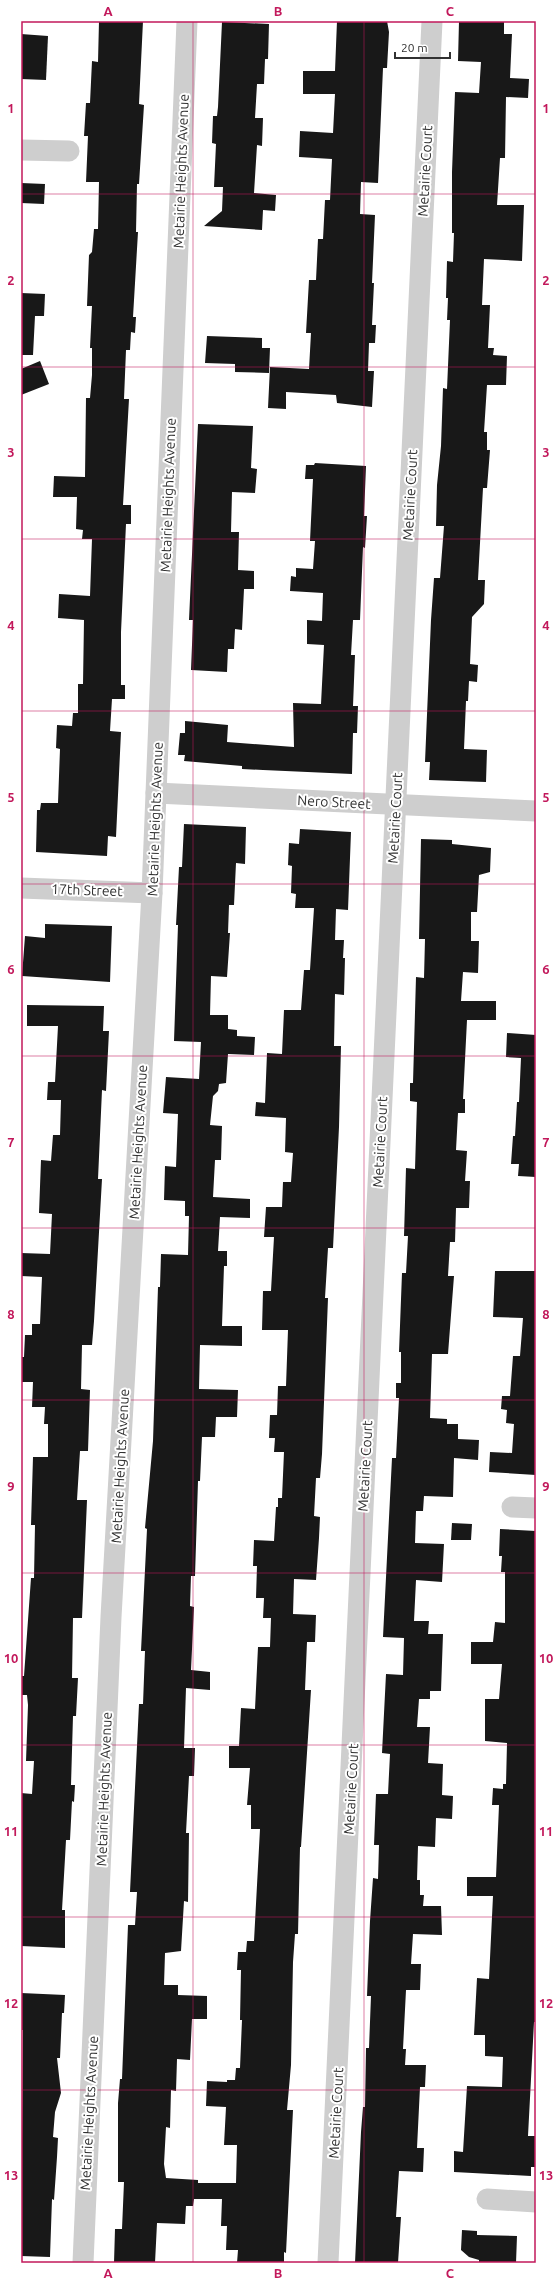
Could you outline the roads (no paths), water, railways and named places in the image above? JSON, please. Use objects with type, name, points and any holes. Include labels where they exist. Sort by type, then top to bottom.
[{"type":"street","name":"Metairie Heights Avenue","points":[[83,2263],[111,1624],[152,893],[187,21]]},
{"type":"street","name":"Metairie Court","points":[[328,2263],[432,21]]},
{"type":"street","points":[[21,150],[69,151]]},
{"type":"street","name":"Nero Street","points":[[156,793],[536,811]]},
{"type":"street","name":"17th Street","points":[[21,888],[152,893]]},
{"type":"street","points":[[512,1507],[536,1508]]},
{"type":"street","points":[[488,2199],[536,2202]]}]
